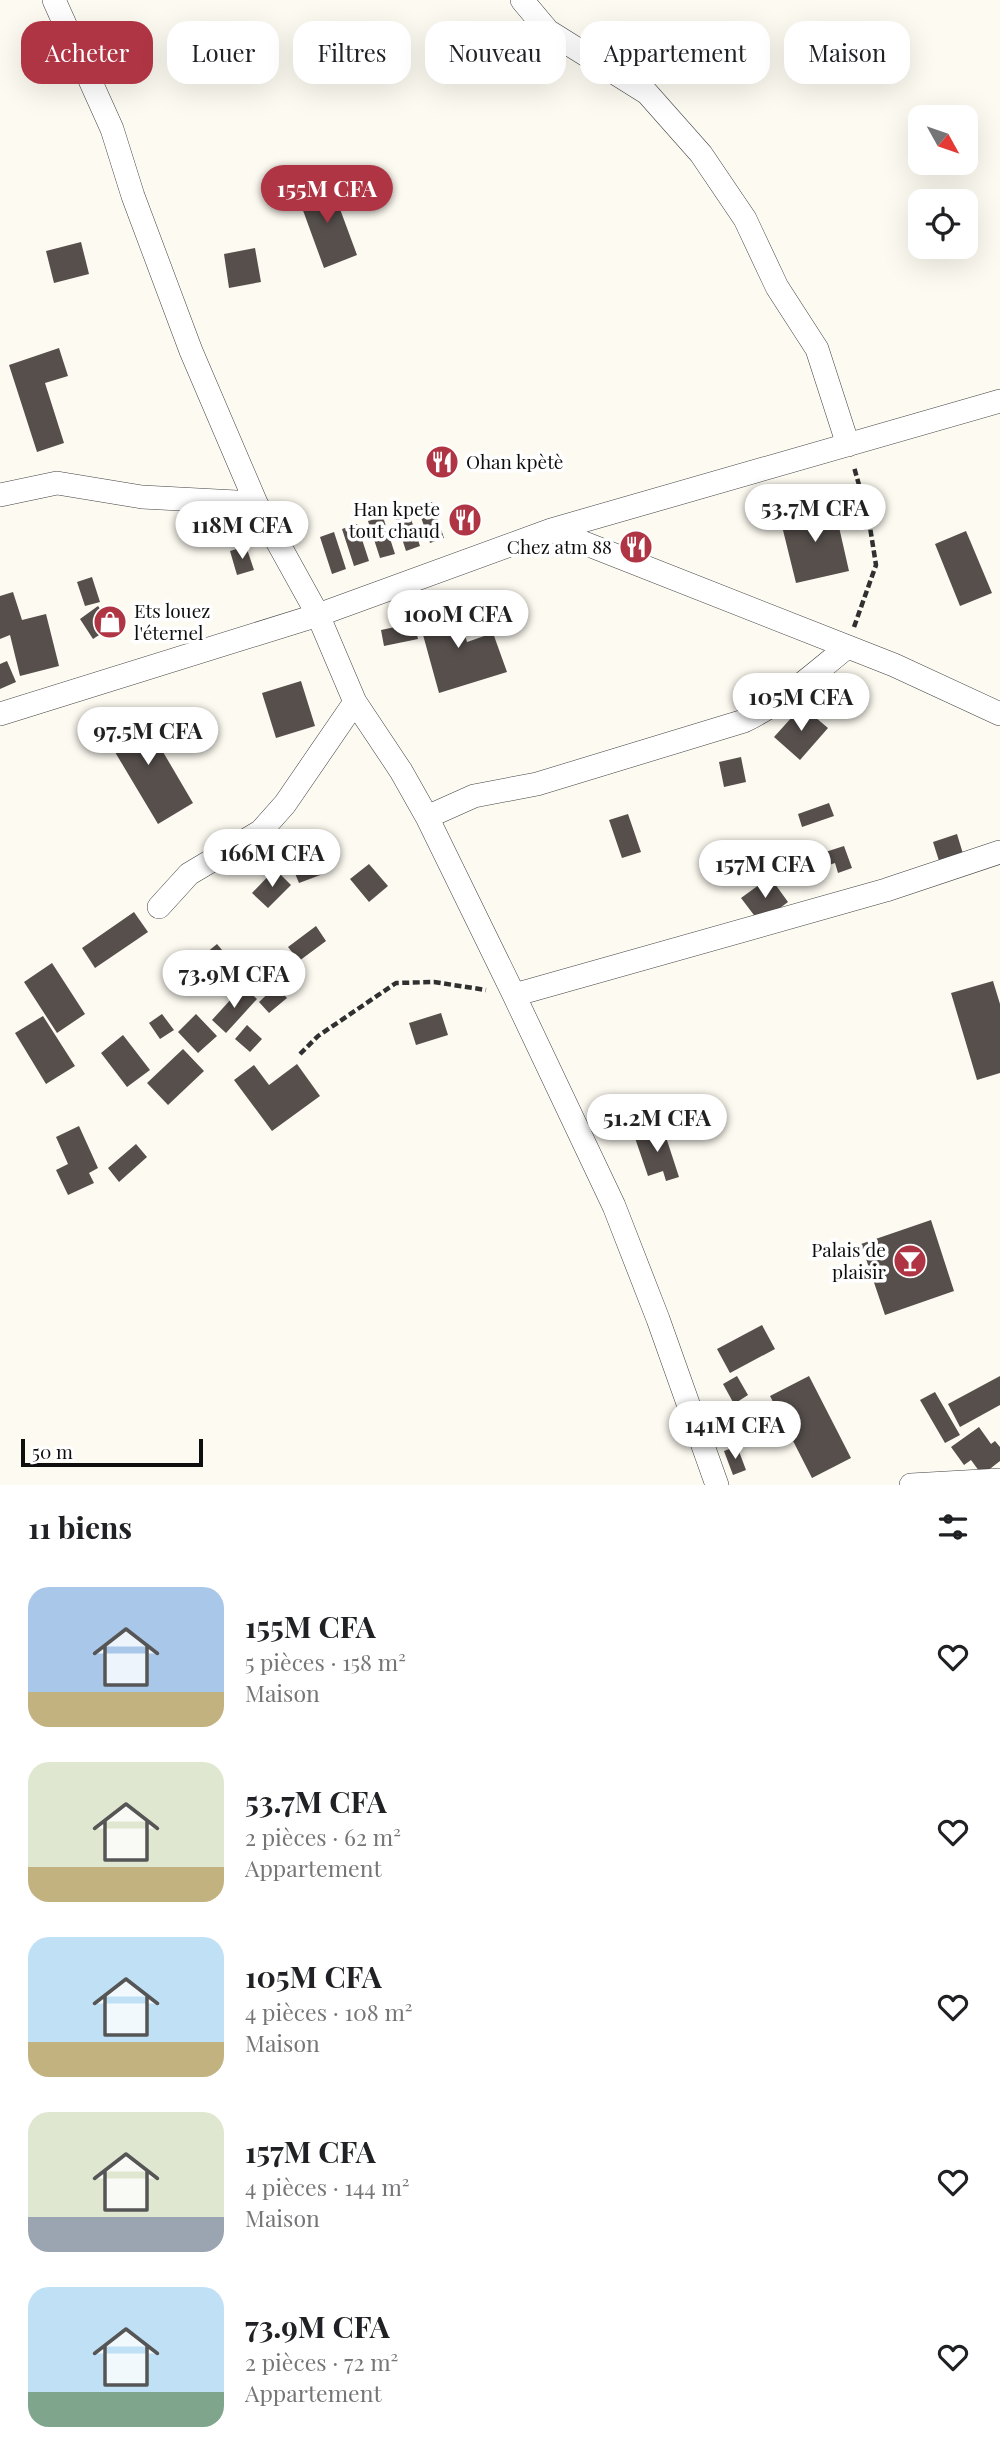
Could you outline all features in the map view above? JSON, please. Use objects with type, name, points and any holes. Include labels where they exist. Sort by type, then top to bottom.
[{"type":"street","points":[[54,0],[112,129],[133,196],[191,351],[256,503],[318,615],[355,702],[401,771],[427,817],[614,1206],[658,1319],[717,1485]]},
{"type":"street","points":[[522,0],[548,30],[648,93],[701,155],[745,219],[777,287],[817,349],[848,445]]},
{"type":"street","points":[[0,715],[318,615],[551,530],[1000,401]]},
{"type":"street","points":[[0,495],[57,483],[142,497],[256,503]]},
{"type":"street","points":[[551,530],[908,671],[1000,714]]},
{"type":"street","points":[[427,817],[474,796],[537,783],[744,722],[785,697],[847,647]]},
{"type":"street","points":[[159,907],[189,874],[261,831],[285,804],[355,702]]},
{"type":"street","points":[[514,995],[886,890],[1000,852]]},
{"type":"street","points":[[912,1485],[1000,1480]]},
{"type":"path","points":[[847,647],[876,565],[869,522],[848,445]]},
{"type":"path","points":[[300,1054],[318,1036],[396,983],[434,982],[514,995]]},
{"type":"building","points":[[330,182],[357,255],[324,268],[297,194]]},
{"type":"building","points":[[81,242],[89,274],[54,283],[46,251]]},
{"type":"building","points":[[255,248],[261,282],[229,288],[224,254]]},
{"type":"building","points":[[59,348],[68,376],[45,383],[64,443],[37,452],[9,365]]},
{"type":"building","points":[[432,502],[444,538],[430,543],[417,506]]},
{"type":"building","points":[[834,505],[849,571],[796,583],[780,518]]},
{"type":"building","points":[[408,510],[420,546],[406,551],[394,514]]},
{"type":"building","points":[[383,517],[395,554],[380,558],[368,521]]},
{"type":"building","points":[[357,524],[369,561],[354,566],[342,529]]},
{"type":"building","points":[[966,531],[992,593],[960,606],[935,544]]},
{"type":"building","points":[[334,532],[346,569],[332,574],[320,537]]},
{"type":"building","points":[[246,546],[254,570],[237,575],[230,551]]},
{"type":"building","points":[[92,577],[100,602],[85,606],[77,582]]},
{"type":"building","points":[[13,592],[22,620],[46,614],[59,666],[20,676],[10,635],[0,639],[0,596]]},
{"type":"building","points":[[456,603],[467,642],[493,633],[507,672],[439,693],[417,613]]},
{"type":"building","points":[[98,606],[103,613],[113,606],[122,620],[93,639],[80,619]]},
{"type":"building","points":[[414,623],[418,639],[384,646],[381,630]]},
{"type":"building","points":[[7,661],[16,682],[0,689],[0,664]]},
{"type":"building","points":[[301,681],[315,726],[276,738],[262,693]]},
{"type":"building","points":[[802,706],[828,728],[800,760],[774,737]]},
{"type":"building","points":[[139,711],[193,803],[158,824],[103,732]]},
{"type":"building","points":[[741,757],[746,782],[724,787],[719,762]]},
{"type":"building","points":[[829,803],[834,816],[802,827],[798,814]]},
{"type":"building","points":[[628,814],[641,852],[622,858],[609,820]]},
{"type":"building","points":[[957,834],[964,857],[940,864],[933,842]]},
{"type":"building","points":[[844,846],[852,868],[838,873],[835,863],[817,869],[813,856]]},
{"type":"building","points":[[315,854],[323,874],[299,883],[291,864]]},
{"type":"building","points":[[369,864],[388,886],[369,902],[350,879]]},
{"type":"building","points":[[275,869],[291,885],[268,908],[252,893]]},
{"type":"building","points":[[770,877],[788,902],[760,923],[741,898]]},
{"type":"building","points":[[134,912],[148,932],[95,968],[82,948]]},
{"type":"building","points":[[316,926],[326,941],[299,961],[288,947]]},
{"type":"building","points":[[217,944],[238,969],[210,992],[189,967]]},
{"type":"building","points":[[52,963],[85,1014],[57,1033],[24,982]]},
{"type":"building","points":[[993,981],[1000,1004],[1000,1073],[977,1080],[951,993]]},
{"type":"building","points":[[243,986],[257,999],[226,1033],[212,1020]]},
{"type":"building","points":[[276,986],[287,998],[269,1013],[259,1002]]},
{"type":"building","points":[[441,1013],[448,1035],[416,1045],[409,1023]]},
{"type":"building","points":[[162,1014],[174,1030],[160,1039],[149,1023]]},
{"type":"building","points":[[196,1014],[217,1036],[198,1053],[178,1032]]},
{"type":"building","points":[[43,1016],[75,1066],[46,1084],[15,1033]]},
{"type":"building","points":[[247,1025],[262,1039],[250,1052],[235,1039]]},
{"type":"building","points":[[123,1035],[150,1070],[127,1087],[101,1053]]},
{"type":"building","points":[[183,1049],[204,1071],[168,1105],[147,1083]]},
{"type":"building","points":[[297,1064],[320,1096],[272,1131],[234,1080],[254,1065],[269,1085]]},
{"type":"building","points":[[79,1126],[98,1168],[89,1173],[94,1183],[68,1195],[56,1170],[68,1164],[56,1137]]},
{"type":"building","points":[[663,1128],[679,1177],[666,1181],[663,1171],[648,1176],[635,1138]]},
{"type":"building","points":[[136,1144],[147,1157],[119,1182],[108,1168]]},
{"type":"building","points":[[931,1220],[954,1291],[885,1315],[861,1244]]},
{"type":"building","points":[[762,1325],[775,1349],[730,1373],[717,1349]]},
{"type":"building","points":[[737,1376],[748,1395],[734,1404],[723,1384]]},
{"type":"building","points":[[809,1376],[851,1458],[812,1478],[770,1396]]},
{"type":"building","points":[[1000,1376],[1000,1405],[960,1427],[948,1404]]},
{"type":"building","points":[[935,1392],[960,1435],[945,1443],[920,1400]]},
{"type":"building","points":[[762,1407],[772,1427],[765,1431],[754,1411]]},
{"type":"building","points":[[979,1427],[991,1444],[995,1441],[1000,1447],[1000,1461],[982,1475],[971,1460],[964,1465],[951,1447]]},
{"type":"building","points":[[737,1446],[746,1470],[733,1475],[724,1451]]},
{"type":"place","name":"Ohan kpètè","points":[[442,462]]},
{"type":"place","name":"Han kpete tout chaud","points":[[465,520]]},
{"type":"place","name":"Chez atm 88","points":[[636,547]]},
{"type":"place","name":"Ets louez l'éternel","points":[[110,622]]},
{"type":"place","name":"Palais de plaisir","points":[[910,1261]]}]
